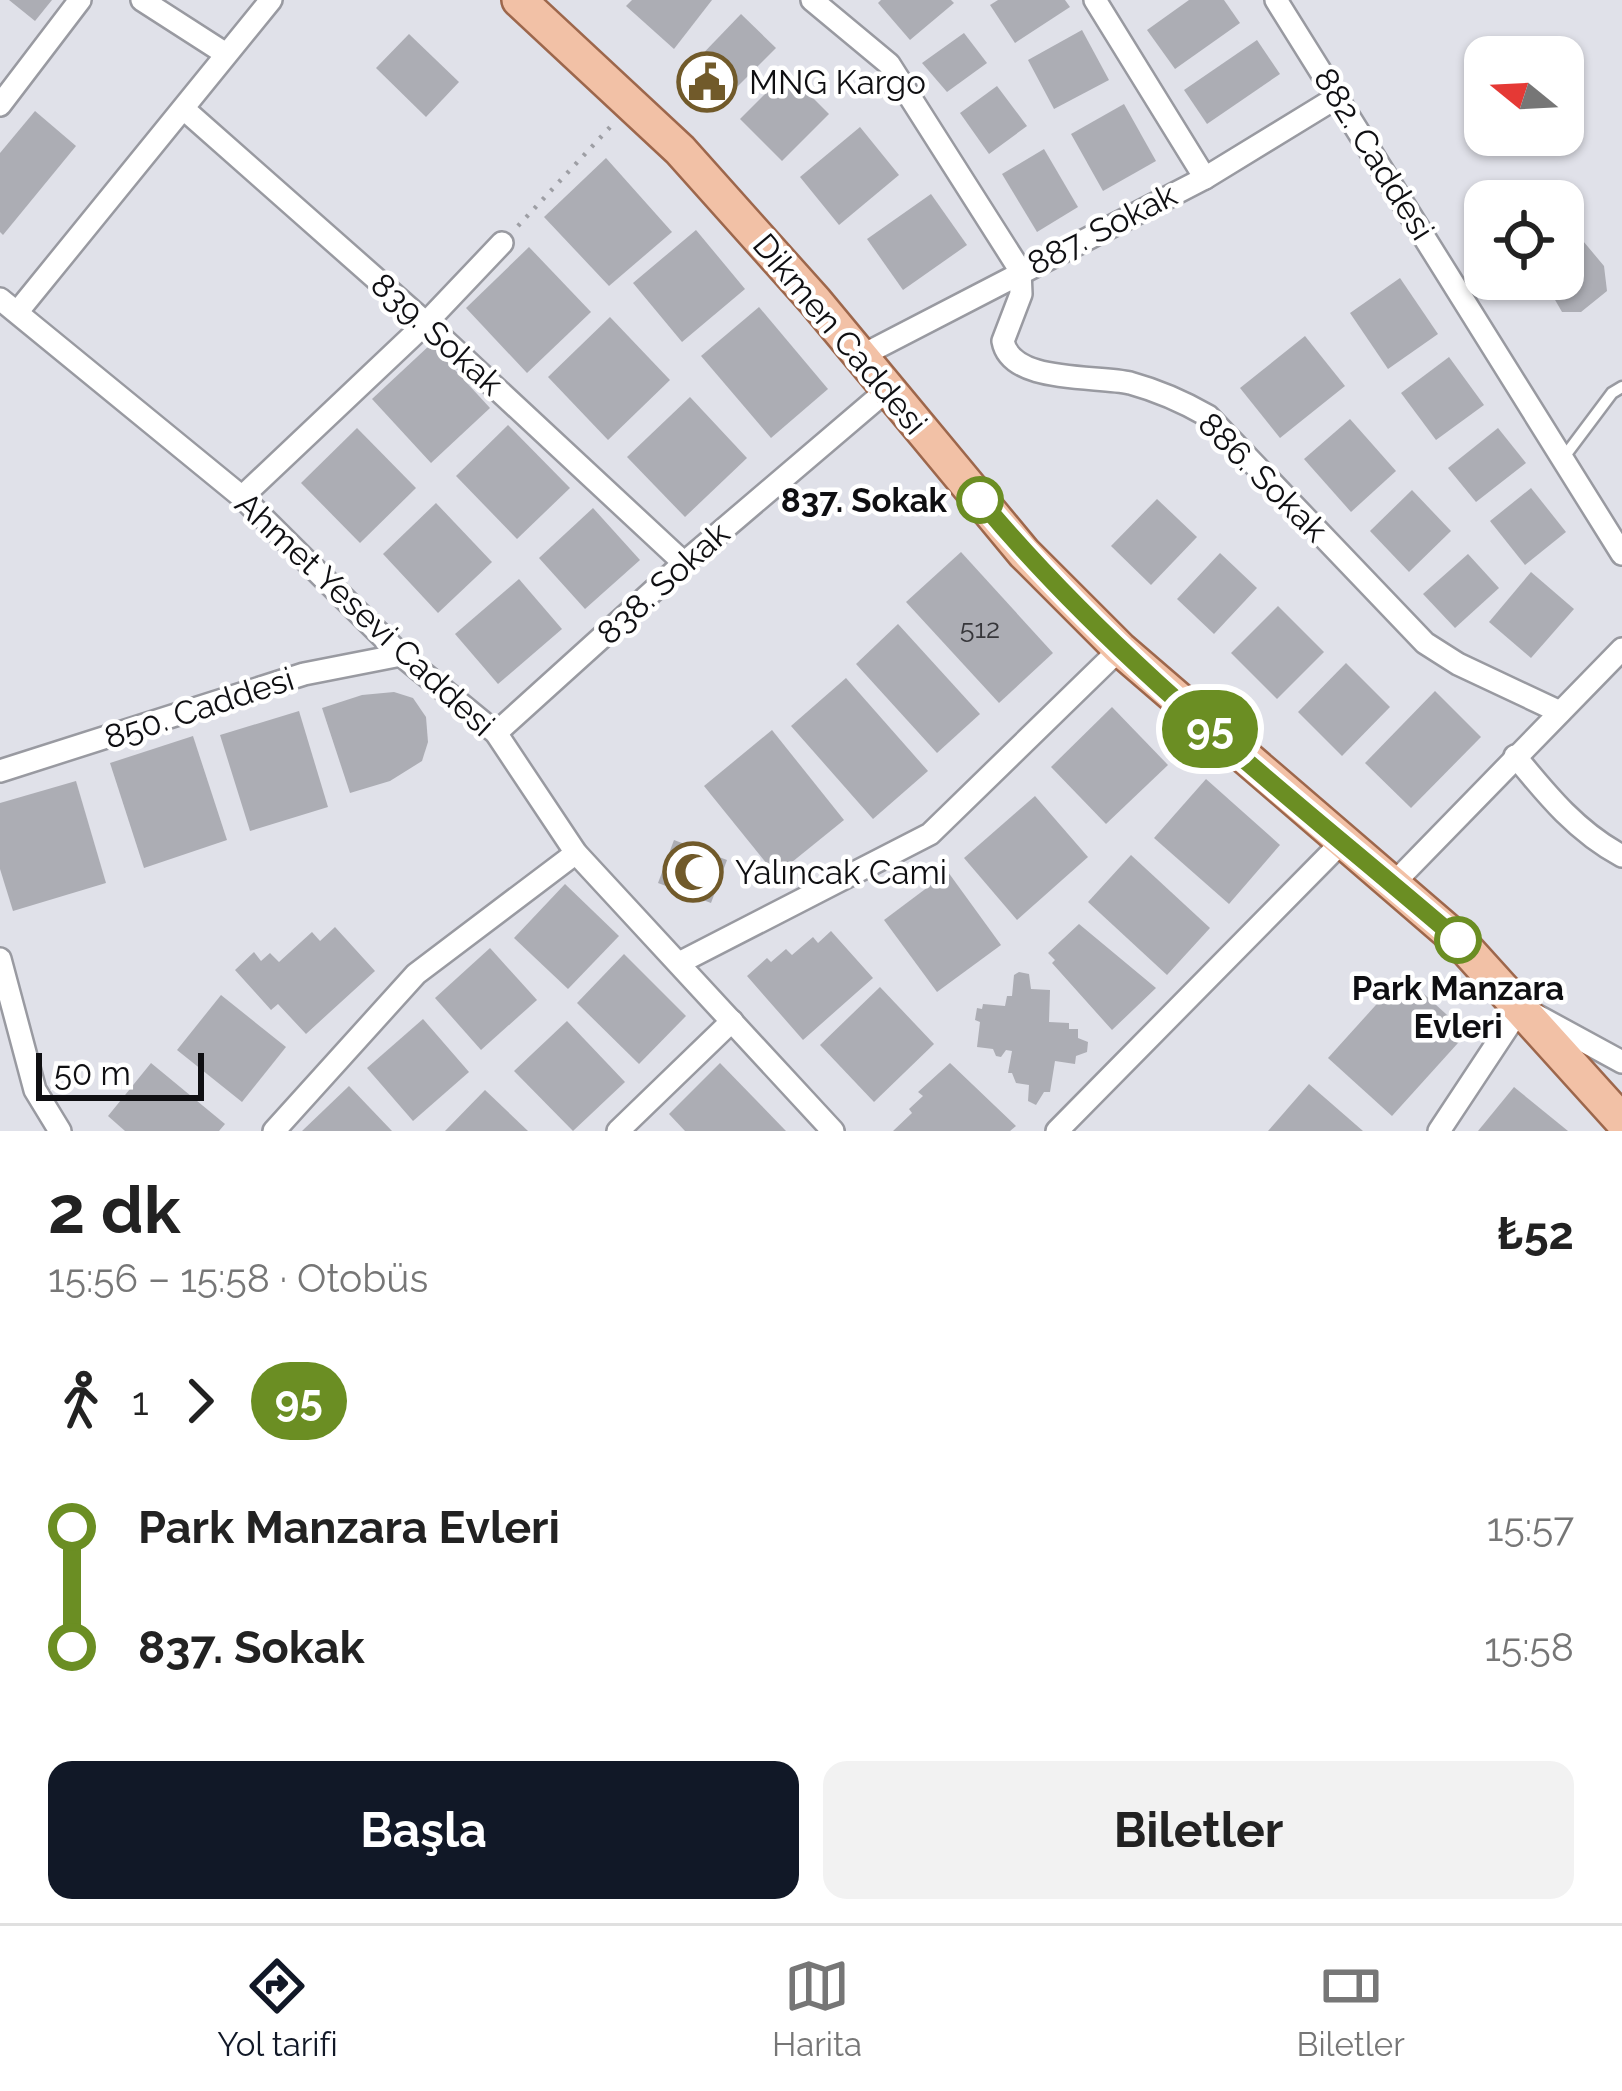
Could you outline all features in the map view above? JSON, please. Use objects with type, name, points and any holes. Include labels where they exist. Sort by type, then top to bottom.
[{"type":"main road","name":"Dikmen Caddesi","points":[[519,0],[706,178],[1024,553],[1120,649],[1460,941],[1622,1121]]},
{"type":"street","points":[[0,105],[80,0]]},
{"type":"street","points":[[142,0],[226,54]]},
{"type":"street","points":[[9,304],[185,110],[271,0]]},
{"type":"street","points":[[812,0],[889,64],[1020,270]]},
{"type":"street","points":[[1095,0],[1205,178]]},
{"type":"street","name":"882. Caddesi","points":[[1277,0],[1622,554]]},
{"type":"street","name":"887. Sokak","points":[[861,356],[1205,178],[1339,96]]},
{"type":"street","name":"839. Sokak","points":[[185,110],[426,322],[684,563]]},
{"type":"street","points":[[242,497],[502,244]]},
{"type":"street","name":"886. Sokak","points":[[1020,270],[1021,294],[1003,341],[1016,362],[1058,375],[1122,381],[1169,394],[1208,416],[1426,643],[1458,664],[1560,712]]},
{"type":"street","name":"Ahmet Yesevi Caddesi","points":[[9,304],[242,497],[401,655],[496,733],[576,853],[833,1131]]},
{"type":"street","name":"838. Sokak","points":[[496,733],[887,389]]},
{"type":"street","points":[[679,964],[929,834],[1120,649]]},
{"type":"street","points":[[1393,884],[1622,649]]},
{"type":"street","name":"850. Caddesi","points":[[0,771],[304,674],[401,655]]},
{"type":"street","points":[[1515,756],[1558,807],[1597,843],[1622,856]]},
{"type":"street","points":[[1057,1131],[1342,842]]},
{"type":"street","points":[[274,1131],[416,974],[576,853]]},
{"type":"street","points":[[0,958],[35,1090],[60,1131]]},
{"type":"street","points":[[1439,1131],[1521,1007],[1622,1063]]},
{"type":"street","points":[[619,1131],[731,1021]]},
{"type":"lane","points":[[1564,457],[1612,393],[1622,387]]},
{"type":"path","points":[[502,244],[632,104]]},
{"type":"building","points":[[9,0],[52,0],[35,21]]},
{"type":"building","points":[[632,0],[712,0],[674,49],[626,6]]},
{"type":"building","points":[[998,0],[1065,0],[1070,7],[1015,43],[990,5]]},
{"type":"building","points":[[1189,0],[1224,0],[1240,23],[1175,69],[1147,30]]},
{"type":"building","points":[[878,3],[954,3],[910,40]]},
{"type":"building","points":[[741,14],[776,48],[725,99],[691,66]]},
{"type":"building","points":[[1082,30],[1109,80],[1054,109],[1028,60]]},
{"type":"building","points":[[964,33],[987,63],[947,92],[922,63]]},
{"type":"building","points":[[409,34],[459,82],[426,117],[376,68]]},
{"type":"building","points":[[1257,40],[1280,74],[1207,124],[1184,90]]},
{"type":"building","points":[[787,72],[829,114],[782,161],[740,119]]},
{"type":"building","points":[[997,86],[1027,126],[989,154],[960,113]]},
{"type":"building","points":[[1124,104],[1156,161],[1103,191],[1071,134]]},
{"type":"building","points":[[35,111],[76,146],[3,235],[0,153]]},
{"type":"building","points":[[860,127],[899,175],[839,225],[800,177]]},
{"type":"building","points":[[1044,149],[1078,207],[1037,232],[1002,174]]},
{"type":"building","points":[[606,158],[672,232],[609,286],[544,217]]},
{"type":"building","points":[[931,194],[967,245],[903,290],[867,239]]},
{"type":"building","points":[[696,230],[745,289],[682,342],[633,283]]},
{"type":"building","points":[[1584,242],[1604,266],[1607,291],[1581,312],[1562,312],[1555,300],[1584,300]]},
{"type":"building","points":[[529,247],[591,312],[527,373],[466,308]]},
{"type":"building","points":[[1400,278],[1438,334],[1388,369],[1350,313]]},
{"type":"building","points":[[759,307],[828,389],[771,438],[701,356]]},
{"type":"building","points":[[610,317],[670,380],[608,440],[548,377]]},
{"type":"building","points":[[1305,336],[1345,386],[1280,438],[1240,388]]},
{"type":"building","points":[[431,344],[490,408],[431,463],[372,399]]},
{"type":"building","points":[[1449,357],[1484,405],[1436,440],[1401,393]]},
{"type":"building","points":[[690,397],[747,458],[685,517],[627,457]]},
{"type":"building","points":[[1350,419],[1396,471],[1351,512],[1304,459]]},
{"type":"building","points":[[508,425],[570,488],[517,539],[456,476]]},
{"type":"building","points":[[357,428],[416,488],[360,543],[301,483]]},
{"type":"building","points":[[1498,428],[1526,463],[1476,502],[1448,468]]},
{"type":"building","points":[[1531,488],[1566,532],[1525,565],[1490,521]]},
{"type":"building","points":[[1412,490],[1451,531],[1409,572],[1370,531]]},
{"type":"building","points":[[1157,499],[1197,537],[1151,585],[1111,546]]},
{"type":"building","points":[[436,503],[492,562],[438,613],[383,554]]},
{"type":"building","points":[[593,508],[640,560],[585,609],[539,558]]},
{"type":"building","points":[[961,552],[1053,653],[999,703],[906,602]]},
{"type":"building","points":[[1220,553],[1257,588],[1214,634],[1177,599]]},
{"type":"building","points":[[1468,554],[1499,588],[1455,628],[1423,594]]},
{"type":"building","points":[[1531,572],[1574,609],[1531,658],[1489,622]]},
{"type":"building","points":[[519,579],[562,629],[498,684],[455,634]]},
{"type":"building","points":[[1278,606],[1324,652],[1277,699],[1231,653]]},
{"type":"building","points":[[898,624],[980,714],[937,753],[856,664]]},
{"type":"building","points":[[1346,663],[1390,707],[1342,756],[1298,712]]},
{"type":"building","points":[[846,678],[928,771],[873,819],[791,726]]},
{"type":"building","points":[[1435,691],[1481,737],[1411,808],[1365,763]]},
{"type":"building","points":[[394,692],[413,698],[426,717],[428,742],[422,761],[390,781],[350,793],[322,708],[362,695]]},
{"type":"building","points":[[1112,707],[1168,765],[1106,824],[1051,767]]},
{"type":"building","points":[[299,711],[328,807],[250,831],[220,735]]},
{"type":"building","points":[[772,730],[844,820],[776,875],[704,786]]},
{"type":"building","points":[[193,736],[227,840],[144,868],[110,763]]},
{"type":"building","points":[[1206,779],[1280,845],[1229,904],[1154,838]]},
{"type":"building","points":[[76,781],[106,883],[13,911],[0,869],[0,803]]},
{"type":"building","points":[[1035,796],[1088,857],[1017,920],[964,858]]},
{"type":"building","name":"Yalıncak Cami","points":[[674,840],[727,860],[711,903],[658,883]]},
{"type":"building","points":[[1131,855],[1210,928],[1167,975],[1088,902]]},
{"type":"building","points":[[948,872],[1001,945],[937,992],[884,920]]},
{"type":"building","points":[[565,884],[619,936],[568,989],[514,938]]},
{"type":"building","points":[[1079,924],[1156,988],[1112,1030],[1048,953]]},
{"type":"building","points":[[335,927],[375,971],[306,1034],[278,1004],[271,1010],[235,970],[254,952],[261,961],[270,953],[279,962],[312,932],[320,941]]},
{"type":"building","points":[[831,931],[873,978],[803,1040],[747,976],[767,958],[771,962],[786,949],[792,955],[813,937],[818,943]]},
{"type":"building","points":[[490,948],[537,1000],[481,1050],[435,998]]},
{"type":"building","points":[[624,954],[686,1016],[639,1064],[577,1003]]},
{"type":"building","points":[[1019,972],[1029,974],[1031,989],[1050,990],[1049,1022],[1069,1023],[1069,1029],[1078,1029],[1078,1038],[1088,1042],[1087,1052],[1076,1056],[1075,1064],[1055,1061],[1050,1092],[1044,1092],[1036,1105],[1028,1101],[1029,1085],[1016,1083],[1008,1073],[1012,1051],[1006,1050],[1001,1057],[993,1049],[977,1047],[977,1008],[1005,1006]]},
{"type":"building","points":[[1403,975],[1467,1033],[1392,1116],[1328,1058]]},
{"type":"building","points":[[880,987],[934,1044],[874,1102],[820,1045]]},
{"type":"building","points":[[221,995],[286,1047],[242,1102],[177,1050]]},
{"type":"building","points":[[423,1019],[469,1072],[413,1121],[367,1068]]},
{"type":"building","points":[[567,1021],[625,1082],[573,1131],[514,1071]]},
{"type":"building","points":[[151,1063],[225,1124],[219,1131],[125,1131],[108,1116]]},
{"type":"building","points":[[720,1063],[786,1131],[685,1131],[669,1114]]},
{"type":"building","points":[[950,1063],[1016,1126],[1010,1131],[893,1131],[923,1096],[918,1092]]},
{"type":"building","points":[[1309,1084],[1363,1131],[1268,1131]]},
{"type":"building","points":[[349,1086],[392,1131],[302,1131]]},
{"type":"building","points":[[1514,1087],[1568,1131],[1478,1131]]},
{"type":"building","points":[[485,1090],[528,1131],[445,1131]]},
{"type":"bus line","name":"95","points":[[980,500],[1024,553],[1120,649],[1458,940]]},
{"type":"place","name":"MNG Kargo","points":[[707,82]]},
{"type":"place","name":"837. Sokak","points":[[980,500]]},
{"type":"place","name":"Yalıncak Cami","points":[[693,872]]},
{"type":"place","name":"Park Manzara Evleri","points":[[1458,940]]}]
